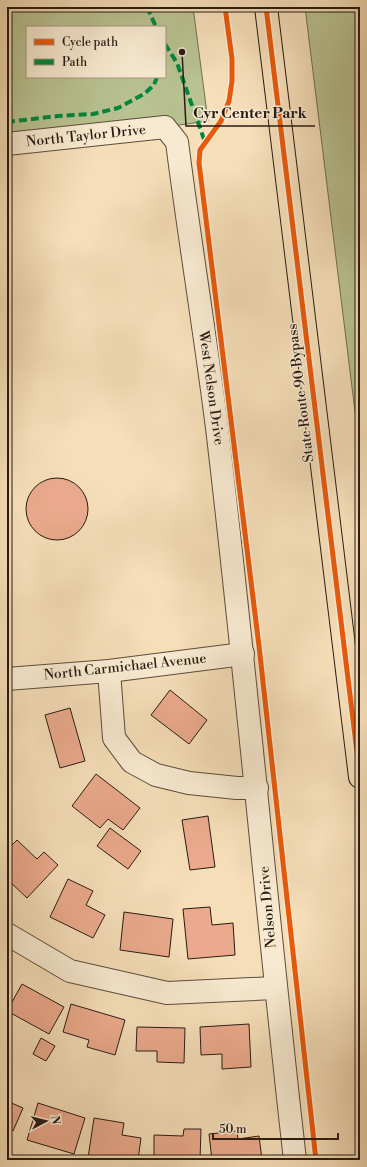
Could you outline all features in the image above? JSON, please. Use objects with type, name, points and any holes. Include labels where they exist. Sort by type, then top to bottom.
[{"type":"highway","name":"State Route 90 Bypass","points":[[266,7],[360,777]]},
{"type":"street","name":"North Taylor Drive","points":[[7,144],[165,127]]},
{"type":"street","name":"West Nelson Drive","points":[[165,127],[177,142],[216,424],[243,654]]},
{"type":"street","name":"North Carmichael Avenue","points":[[7,679],[109,671],[243,654]]},
{"type":"street","name":"Nelson Drive","points":[[243,654],[276,988],[295,1160]]},
{"type":"street","points":[[109,671],[114,738],[132,762],[156,775],[189,783],[237,788],[257,788]]},
{"type":"street","points":[[7,934],[70,971],[167,993],[276,988]]},
{"type":"green space","points":[[7,7],[193,7],[208,121],[7,144]]},
{"type":"green space","points":[[305,7],[360,7],[360,452]]},
{"type":"building","points":[[57,478],[74,483],[79,487],[83,492],[88,509],[83,526],[79,531],[74,535],[57,540],[40,535],[35,531],[31,526],[26,509],[31,492],[35,487],[40,483]]},
{"type":"building","points":[[170,690],[207,720],[189,744],[151,715]]},
{"type":"building","points":[[70,708],[85,761],[60,768],[45,715]]},
{"type":"building","points":[[96,774],[140,808],[123,830],[108,819],[100,828],[72,806]]},
{"type":"building","points":[[208,816],[215,867],[190,870],[182,820]]},
{"type":"building","points":[[110,828],[141,851],[128,869],[97,846]]},
{"type":"building","points":[[17,840],[37,859],[44,852],[58,865],[27,898],[7,879],[7,850]]},
{"type":"building","points":[[68,879],[93,891],[86,905],[105,915],[93,938],[50,917]]},
{"type":"building","points":[[210,907],[212,925],[233,923],[235,955],[188,959],[183,909]]},
{"type":"building","points":[[124,912],[173,919],[169,957],[120,950]]},
{"type":"building","points":[[22,984],[64,1007],[49,1034],[7,1011]]},
{"type":"building","points":[[71,1004],[125,1020],[115,1055],[87,1047],[89,1040],[63,1032]]},
{"type":"building","points":[[249,1024],[251,1067],[222,1069],[222,1054],[201,1055],[200,1027]]},
{"type":"building","points":[[137,1027],[185,1028],[184,1063],[157,1062],[157,1051],[136,1051]]},
{"type":"building","points":[[41,1038],[55,1046],[46,1061],[33,1054]]},
{"type":"building","points":[[7,1101],[23,1108],[13,1131],[7,1129]]},
{"type":"building","points":[[38,1103],[85,1118],[74,1154],[27,1140]]},
{"type":"building","points":[[94,1118],[124,1123],[122,1135],[141,1138],[138,1160],[103,1160],[88,1158]]},
{"type":"building","points":[[184,1129],[201,1129],[200,1160],[154,1160],[154,1135],[183,1136]]},
{"type":"building","points":[[237,1131],[238,1139],[259,1136],[262,1160],[212,1160],[209,1134]]},
{"type":"marked path","points":[[147,7],[156,26]]},
{"type":"marked path","points":[[166,46],[177,63],[205,142]]},
{"type":"marked path","points":[[7,122],[58,116],[93,114],[118,108],[144,94],[154,85],[157,78]]},
{"type":"cycle path","points":[[225,7],[232,59],[232,81],[229,101],[221,121],[200,150],[199,163],[259,646],[316,1160]]},
{"type":"cycle path","points":[[266,7],[360,777]]},
{"type":"place","name":"Cyr Center Park","points":[[182,52]]}]
